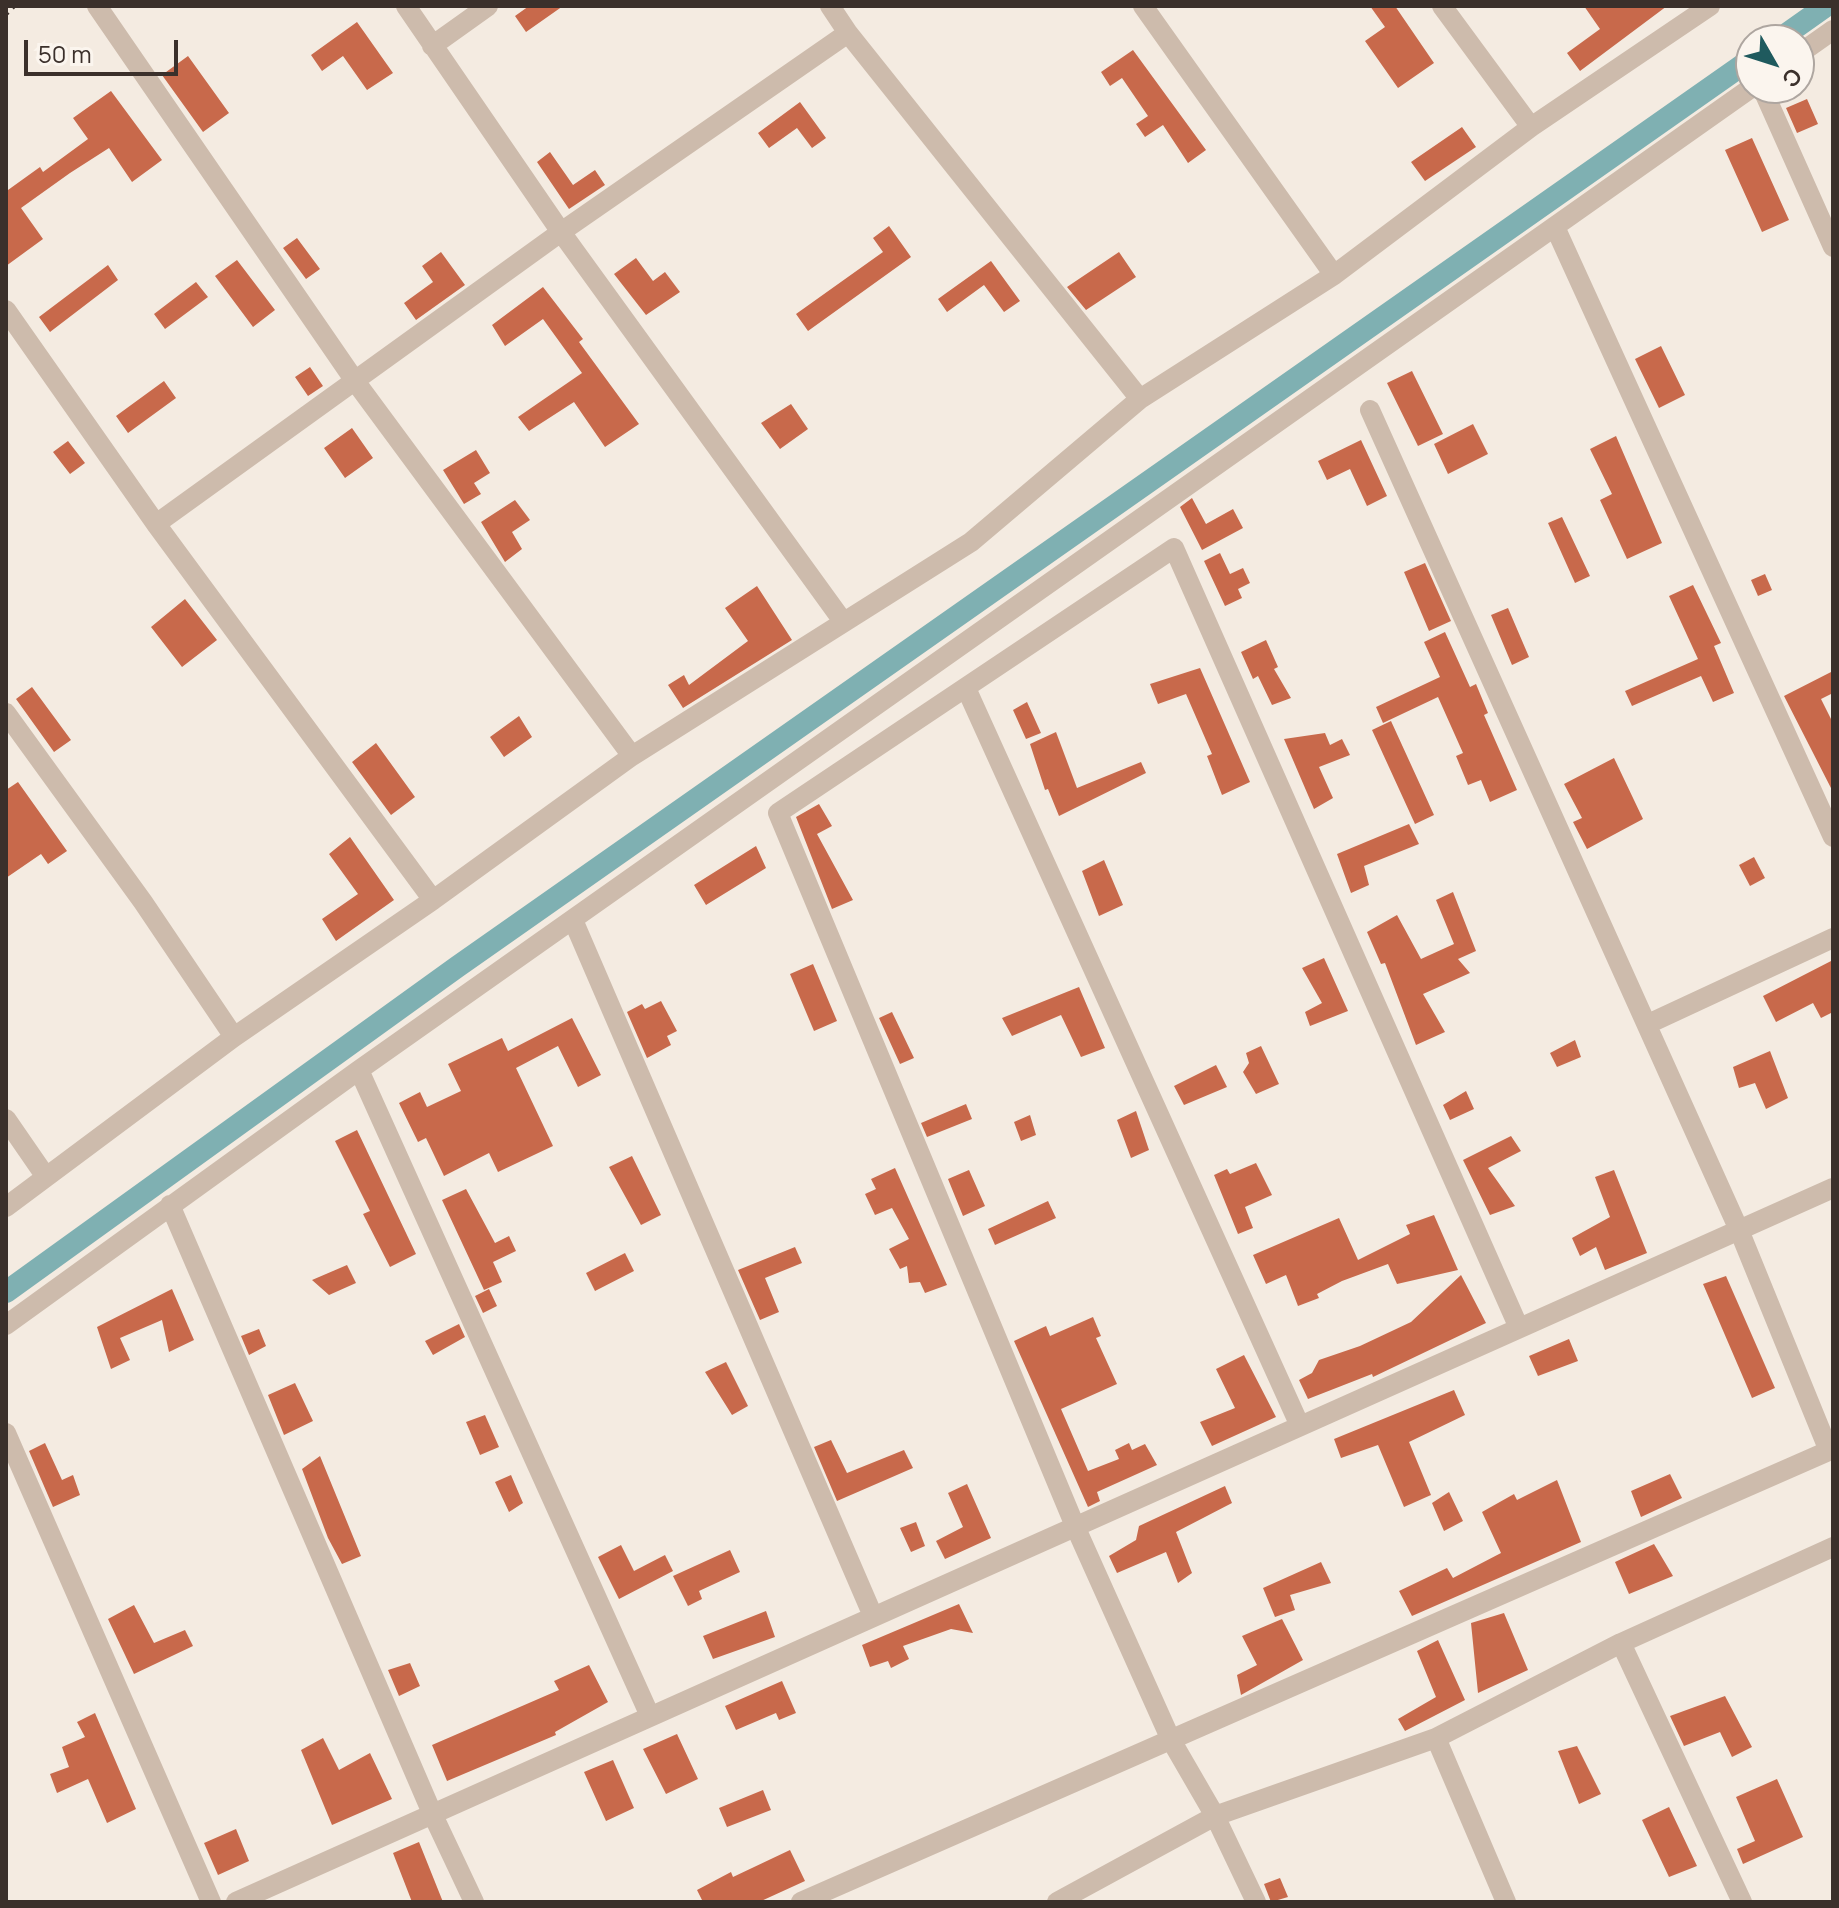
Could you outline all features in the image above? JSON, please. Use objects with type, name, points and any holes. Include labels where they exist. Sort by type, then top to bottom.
[{"type":"street","points":[[97,6],[355,381],[632,756]]},
{"type":"street","points":[[406,6],[561,232],[842,620]]},
{"type":"street","points":[[432,46],[488,6]]},
{"type":"street","points":[[830,6],[848,33],[1140,399]]},
{"type":"street","points":[[1143,6],[1334,275]]},
{"type":"street","points":[[1442,6],[1531,127]]},
{"type":"street","points":[[6,1207],[234,1037],[433,900],[632,756],[842,620],[971,542],[1140,399],[1334,275],[1531,127],[1710,6]]},
{"type":"street","points":[[1815,43],[1833,30]]},
{"type":"street","points":[[156,524],[561,232],[848,33]]},
{"type":"street","points":[[6,1325],[359,1070],[1735,99]]},
{"type":"street","points":[[1769,104],[1833,247]]},
{"type":"street","points":[[1555,227],[1833,837]]},
{"type":"street","points":[[6,310],[156,524],[433,900]]},
{"type":"street","points":[[801,1902],[1831,1450],[1648,1024],[1370,410]]},
{"type":"street","points":[[1256,1902],[1215,1816],[1171,1740],[1075,1526],[778,813],[1174,548],[1519,1328]]},
{"type":"street","points":[[966,688],[1300,1426]]},
{"type":"street","points":[[6,713],[143,902],[234,1037]]},
{"type":"street","points":[[573,920],[873,1616]]},
{"type":"street","points":[[1648,1024],[1833,938]]},
{"type":"street","points":[[359,1070],[650,1716]]},
{"type":"street","points":[[6,1119],[46,1177]]},
{"type":"street","points":[[236,1902],[1833,1188]]},
{"type":"street","points":[[170,1205],[432,1813],[474,1902]]},
{"type":"street","points":[[6,1433],[211,1902]]},
{"type":"street","points":[[1057,1902],[1215,1816],[1436,1738],[1621,1643],[1832,1551]]},
{"type":"street","points":[[1621,1643],[1742,1902]]},
{"type":"street","points":[[1436,1738],[1506,1902]]},
{"type":"building","points":[[529,6],[563,6],[526,32],[515,16]]},
{"type":"building","points":[[1370,6],[1395,6],[1434,63],[1398,88],[1365,41],[1385,27]]},
{"type":"building","points":[[1584,6],[1667,6],[1580,71],[1567,53],[1600,29]]},
{"type":"building","points":[[357,22],[393,73],[367,90],[343,56],[322,71],[311,55]]},
{"type":"building","points":[[1133,50],[1206,150],[1188,163],[1163,125],[1145,137],[1136,124],[1148,116],[1122,78],[1110,86],[1101,72]]},
{"type":"building","points":[[188,56],[229,113],[203,132],[162,75]]},
{"type":"building","points":[[111,91],[162,160],[132,182],[109,148],[70,173],[21,208],[43,239],[6,266],[6,188],[8,190],[40,167],[43,172],[88,139],[73,118]]},
{"type":"building","points":[[800,102],[826,138],[812,148],[797,128],[769,148],[758,133]]},
{"type":"building","points":[[1809,104],[1818,124],[1797,133],[1786,108]]},
{"type":"building","points":[[1462,127],[1476,147],[1425,181],[1411,162]]},
{"type":"building","points":[[1752,138],[1789,220],[1762,232],[1725,150]]},
{"type":"building","points":[[550,152],[573,185],[595,170],[605,185],[569,209],[537,162]]},
{"type":"building","points":[[889,226],[911,257],[808,331],[796,314],[883,252],[873,238]]},
{"type":"building","points":[[297,238],[320,269],[306,279],[283,248]]},
{"type":"building","points":[[441,252],[465,285],[416,320],[404,303],[433,282],[422,266]]},
{"type":"building","points":[[1119,252],[1136,277],[1086,310],[1067,287]]},
{"type":"building","points":[[636,258],[653,281],[665,272],[680,292],[646,315],[614,274]]},
{"type":"building","points":[[237,260],[275,310],[253,327],[215,276]]},
{"type":"building","points":[[991,261],[1020,301],[1004,312],[984,285],[947,312],[938,299]]},
{"type":"building","points":[[108,265],[118,280],[50,332],[39,317]]},
{"type":"building","points":[[196,282],[208,297],[165,329],[154,314]]},
{"type":"building","points":[[543,287],[583,339],[579,342],[639,424],[605,447],[574,402],[529,431],[518,417],[582,373],[543,319],[505,346],[492,325]]},
{"type":"building","points":[[1661,346],[1685,395],[1659,408],[1635,359]]},
{"type":"building","points":[[310,367],[323,386],[308,396],[295,377]]},
{"type":"building","points":[[1412,371],[1443,434],[1418,446],[1387,383]]},
{"type":"building","points":[[164,381],[176,398],[128,433],[116,416]]},
{"type":"building","points":[[791,404],[808,429],[780,449],[761,423]]},
{"type":"building","points":[[1473,424],[1488,454],[1448,474],[1434,444]]},
{"type":"building","points":[[352,428],[373,458],[345,478],[324,448]]},
{"type":"building","points":[[1616,436],[1662,543],[1627,559],[1600,500],[1612,494],[1590,449]]},
{"type":"building","points":[[1361,440],[1387,496],[1367,506],[1350,469],[1327,480],[1318,461]]},
{"type":"building","points":[[68,441],[85,463],[70,474],[53,452]]},
{"type":"building","points":[[476,450],[490,473],[474,483],[481,494],[464,504],[443,470]]},
{"type":"building","points":[[1192,498],[1206,524],[1233,509],[1243,528],[1202,550],[1180,507]]},
{"type":"building","points":[[515,500],[530,520],[512,532],[522,549],[505,562],[481,522]]},
{"type":"building","points":[[1562,517],[1590,576],[1575,583],[1548,523]]},
{"type":"building","points":[[1220,553],[1230,574],[1243,568],[1250,583],[1238,589],[1242,598],[1225,606],[1204,561]]},
{"type":"building","points":[[1425,563],[1451,621],[1429,631],[1404,572]]},
{"type":"building","points":[[1765,574],[1772,590],[1758,596],[1751,580]]},
{"type":"building","points":[[1693,585],[1721,643],[1714,646],[1734,693],[1713,702],[1701,676],[1632,706],[1625,691],[1698,659],[1669,596]]},
{"type":"building","points":[[757,586],[792,640],[683,708],[668,685],[684,675],[689,685],[748,641],[725,608]]},
{"type":"building","points":[[185,599],[217,640],[182,667],[151,627]]},
{"type":"building","points":[[1508,608],[1529,657],[1512,665],[1491,615]]},
{"type":"building","points":[[1445,632],[1470,687],[1476,684],[1488,713],[1484,715],[1517,790],[1490,802],[1481,780],[1468,785],[1456,756],[1463,753],[1438,697],[1383,723],[1376,707],[1440,677],[1424,642]]},
{"type":"building","points":[[1266,640],[1278,667],[1274,669],[1291,698],[1272,705],[1258,676],[1253,679],[1241,652]]},
{"type":"building","points":[[1200,668],[1250,782],[1222,795],[1207,756],[1212,754],[1186,694],[1158,704],[1150,684]]},
{"type":"building","points":[[1833,671],[1833,693],[1821,699],[1833,723],[1833,792],[1784,696]]},
{"type":"building","points":[[32,687],[71,740],[54,752],[16,699]]},
{"type":"building","points":[[1027,702],[1041,733],[1026,739],[1013,710]]},
{"type":"building","points":[[519,716],[532,737],[504,757],[490,737]]},
{"type":"building","points":[[1391,721],[1434,815],[1415,824],[1372,730]]},
{"type":"building","points":[[1056,732],[1077,788],[1141,762],[1146,773],[1059,816],[1048,789],[1045,790],[1030,744]]},
{"type":"building","points":[[1325,733],[1330,745],[1342,739],[1350,755],[1319,767],[1333,798],[1314,809],[1284,739]]},
{"type":"building","points":[[376,743],[415,797],[391,815],[352,762]]},
{"type":"building","points":[[1614,758],[1643,819],[1587,849],[1573,822],[1582,818],[1564,784]]},
{"type":"building","points":[[18,782],[67,851],[48,864],[41,854],[6,878],[6,790]]},
{"type":"building","points":[[819,804],[832,826],[817,834],[853,900],[832,909],[796,817]]},
{"type":"building","points":[[1409,824],[1419,844],[1364,866],[1369,885],[1351,893],[1337,854]]},
{"type":"building","points":[[350,837],[394,900],[336,941],[322,919],[358,894],[329,854]]},
{"type":"building","points":[[756,846],[766,868],[706,905],[694,885]]},
{"type":"building","points":[[1754,857],[1765,878],[1750,886],[1739,865]]},
{"type":"building","points":[[1104,860],[1123,905],[1099,916],[1082,871]]},
{"type":"building","points":[[1453,892],[1476,951],[1458,959],[1470,973],[1423,994],[1445,1032],[1416,1045],[1385,963],[1381,964],[1367,932],[1397,915],[1421,959],[1454,944],[1436,900]]},
{"type":"building","points":[[1324,958],[1348,1011],[1310,1026],[1305,1012],[1322,1003],[1302,968]]},
{"type":"building","points":[[1833,960],[1833,1012],[1821,1018],[1813,1003],[1776,1022],[1763,996]]},
{"type":"building","points":[[813,964],[837,1021],[814,1031],[790,974]]},
{"type":"building","points":[[1079,987],[1105,1048],[1081,1057],[1061,1015],[1012,1036],[1002,1018]]},
{"type":"building","points":[[661,1001],[677,1031],[667,1036],[671,1045],[647,1058],[627,1012],[642,1004],[645,1009]]},
{"type":"building","points":[[892,1012],[914,1058],[900,1064],[879,1018]]},
{"type":"building","points":[[572,1018],[601,1075],[578,1087],[558,1046],[516,1068],[553,1146],[498,1172],[489,1153],[444,1176],[426,1138],[418,1142],[399,1103],[420,1092],[427,1107],[461,1091],[448,1064],[502,1038],[508,1051]]},
{"type":"building","points":[[1575,1040],[1581,1057],[1557,1067],[1550,1053]]},
{"type":"building","points":[[1261,1046],[1279,1084],[1256,1094],[1243,1072],[1249,1063],[1246,1053]]},
{"type":"building","points":[[1770,1051],[1788,1098],[1766,1109],[1755,1083],[1739,1088],[1733,1067]]},
{"type":"building","points":[[1216,1065],[1227,1087],[1184,1105],[1174,1086]]},
{"type":"building","points":[[1466,1091],[1474,1109],[1450,1120],[1443,1105]]},
{"type":"building","points":[[966,1104],[972,1119],[927,1137],[921,1123]]},
{"type":"building","points":[[1136,1111],[1149,1150],[1131,1158],[1117,1120]]},
{"type":"building","points":[[1030,1115],[1036,1135],[1021,1141],[1014,1122]]},
{"type":"building","points":[[357,1130],[416,1254],[390,1267],[363,1214],[370,1211],[335,1141]]},
{"type":"building","points":[[1511,1136],[1521,1151],[1488,1168],[1515,1206],[1490,1215],[1463,1160]]},
{"type":"building","points":[[632,1156],[661,1215],[641,1225],[609,1167]]},
{"type":"building","points":[[1256,1163],[1272,1195],[1245,1207],[1253,1228],[1238,1234],[1214,1175],[1227,1169],[1230,1174]]},
{"type":"building","points":[[895,1168],[947,1285],[925,1293],[920,1282],[909,1283],[907,1266],[900,1269],[889,1249],[909,1239],[892,1208],[875,1215],[865,1194],[876,1189],[871,1179]]},
{"type":"building","points":[[969,1170],[985,1206],[963,1216],[948,1179]]},
{"type":"building","points":[[1614,1170],[1647,1253],[1605,1270],[1596,1247],[1580,1256],[1572,1238],[1610,1217],[1595,1177]]},
{"type":"building","points":[[466,1189],[495,1243],[509,1236],[516,1251],[493,1262],[502,1282],[484,1290],[442,1200]]},
{"type":"building","points":[[1048,1201],[1056,1218],[995,1245],[988,1229]]},
{"type":"building","points":[[1434,1215],[1458,1270],[1397,1284],[1388,1264],[1342,1281],[1317,1294],[1319,1298],[1298,1306],[1286,1275],[1266,1284],[1253,1255],[1339,1218],[1358,1260],[1410,1234],[1406,1225]]},
{"type":"building","points":[[795,1247],[802,1263],[765,1278],[779,1312],[760,1320],[738,1270]]},
{"type":"building","points":[[625,1253],[634,1271],[595,1291],[586,1273]]},
{"type":"building","points":[[347,1265],[356,1283],[329,1295],[312,1280]]},
{"type":"building","points":[[1461,1275],[1486,1323],[1373,1377],[1372,1374],[1308,1399],[1299,1380],[1312,1373],[1319,1360],[1360,1346],[1411,1322]]},
{"type":"building","points":[[1726,1276],[1775,1388],[1752,1398],[1703,1284]]},
{"type":"building","points":[[172,1289],[194,1340],[169,1352],[162,1320],[120,1338],[130,1360],[111,1369],[97,1327]]},
{"type":"building","points":[[489,1289],[497,1306],[483,1313],[475,1296]]},
{"type":"building","points":[[1093,1317],[1101,1336],[1096,1338],[1117,1384],[1061,1409],[1088,1471],[1119,1459],[1115,1450],[1129,1443],[1132,1450],[1145,1444],[1157,1465],[1097,1492],[1100,1501],[1088,1507],[1014,1341],[1046,1326],[1050,1336]]},
{"type":"building","points":[[459,1324],[465,1337],[433,1355],[425,1341]]},
{"type":"building","points":[[259,1329],[266,1346],[249,1355],[241,1336]]},
{"type":"building","points":[[1569,1339],[1578,1361],[1538,1376],[1529,1356]]},
{"type":"building","points":[[1244,1355],[1276,1417],[1212,1446],[1200,1422],[1235,1408],[1216,1369]]},
{"type":"building","points":[[726,1362],[748,1406],[732,1415],[705,1372]]},
{"type":"building","points":[[295,1383],[313,1421],[284,1435],[268,1395]]},
{"type":"building","points":[[1454,1390],[1465,1415],[1409,1442],[1431,1495],[1404,1507],[1378,1445],[1341,1458],[1334,1439]]},
{"type":"building","points":[[485,1415],[499,1447],[480,1455],[466,1422]]},
{"type":"building","points":[[831,1440],[847,1473],[904,1450],[913,1468],[837,1501],[814,1447]]},
{"type":"building","points":[[45,1443],[62,1480],[73,1475],[80,1495],[53,1507],[29,1451]]},
{"type":"building","points":[[320,1456],[361,1556],[342,1564],[328,1538],[302,1469]]},
{"type":"building","points":[[1670,1474],[1682,1498],[1641,1517],[1631,1491]]},
{"type":"building","points":[[511,1475],[523,1503],[509,1512],[495,1482]]},
{"type":"building","points":[[1557,1480],[1581,1542],[1412,1616],[1399,1591],[1447,1568],[1453,1578],[1501,1553],[1482,1512],[1514,1494],[1517,1500]]},
{"type":"building","points":[[967,1484],[991,1538],[945,1559],[936,1541],[963,1527],[948,1493]]},
{"type":"building","points":[[1225,1486],[1232,1503],[1176,1532],[1192,1573],[1178,1583],[1166,1552],[1117,1573],[1109,1556],[1136,1540],[1139,1526]]},
{"type":"building","points":[[1449,1492],[1463,1521],[1444,1531],[1432,1503]]},
{"type":"building","points":[[916,1522],[925,1546],[911,1552],[900,1528]]},
{"type":"building","points":[[1654,1544],[1673,1576],[1629,1594],[1615,1562]]},
{"type":"building","points":[[621,1545],[634,1571],[665,1555],[673,1571],[619,1599],[598,1557]]},
{"type":"building","points":[[730,1550],[740,1572],[699,1591],[702,1599],[688,1606],[673,1576]]},
{"type":"building","points":[[1321,1562],[1331,1583],[1290,1595],[1295,1610],[1275,1617],[1263,1588]]},
{"type":"building","points":[[959,1604],[973,1633],[951,1629],[903,1646],[909,1659],[891,1668],[888,1661],[870,1667],[862,1645]]},
{"type":"building","points":[[134,1605],[154,1643],[185,1630],[193,1646],[134,1674],[108,1619]]},
{"type":"building","points":[[766,1611],[775,1637],[713,1659],[703,1636]]},
{"type":"building","points":[[1504,1613],[1528,1670],[1478,1693],[1471,1623]]},
{"type":"building","points":[[1282,1619],[1303,1660],[1241,1695],[1237,1675],[1257,1665],[1242,1636]]},
{"type":"building","points":[[1438,1640],[1465,1700],[1405,1731],[1398,1719],[1436,1697],[1417,1651]]},
{"type":"building","points":[[410,1663],[420,1686],[399,1696],[388,1670]]},
{"type":"building","points":[[589,1665],[608,1702],[555,1732],[556,1735],[447,1781],[432,1745],[559,1690],[554,1681]]},
{"type":"building","points":[[782,1681],[796,1713],[779,1720],[776,1713],[736,1730],[725,1706]]},
{"type":"building","points":[[1725,1696],[1752,1747],[1732,1757],[1720,1732],[1684,1746],[1670,1716]]},
{"type":"building","points":[[95,1713],[136,1809],[107,1823],[88,1779],[57,1793],[50,1774],[69,1767],[62,1747],[85,1737],[77,1722]]},
{"type":"building","points":[[677,1734],[698,1779],[666,1794],[643,1749]]},
{"type":"building","points":[[323,1738],[339,1770],[370,1753],[392,1799],[332,1825],[301,1750]]},
{"type":"building","points":[[1577,1746],[1601,1794],[1579,1804],[1558,1751]]},
{"type":"building","points":[[613,1760],[634,1808],[606,1821],[584,1772]]},
{"type":"building","points":[[1777,1779],[1803,1837],[1743,1864],[1737,1849],[1755,1841],[1736,1797]]},
{"type":"building","points":[[763,1790],[771,1810],[727,1827],[719,1808]]},
{"type":"building","points":[[1669,1807],[1697,1866],[1669,1877],[1642,1820]]},
{"type":"building","points":[[236,1829],[249,1861],[218,1875],[204,1843]]},
{"type":"building","points":[[419,1842],[443,1902],[412,1902],[393,1853]]},
{"type":"building","points":[[790,1850],[805,1881],[759,1902],[703,1902],[697,1890],[731,1872],[733,1877]]},
{"type":"building","points":[[1280,1878],[1288,1897],[1271,1902],[1264,1884]]},
{"type":"waterway","points":[[1801,24],[1826,6]]},
{"type":"waterway","points":[[6,1292],[457,967],[1735,70]]},
{"type":"railway","points":[[6,13],[13,6]]}]
